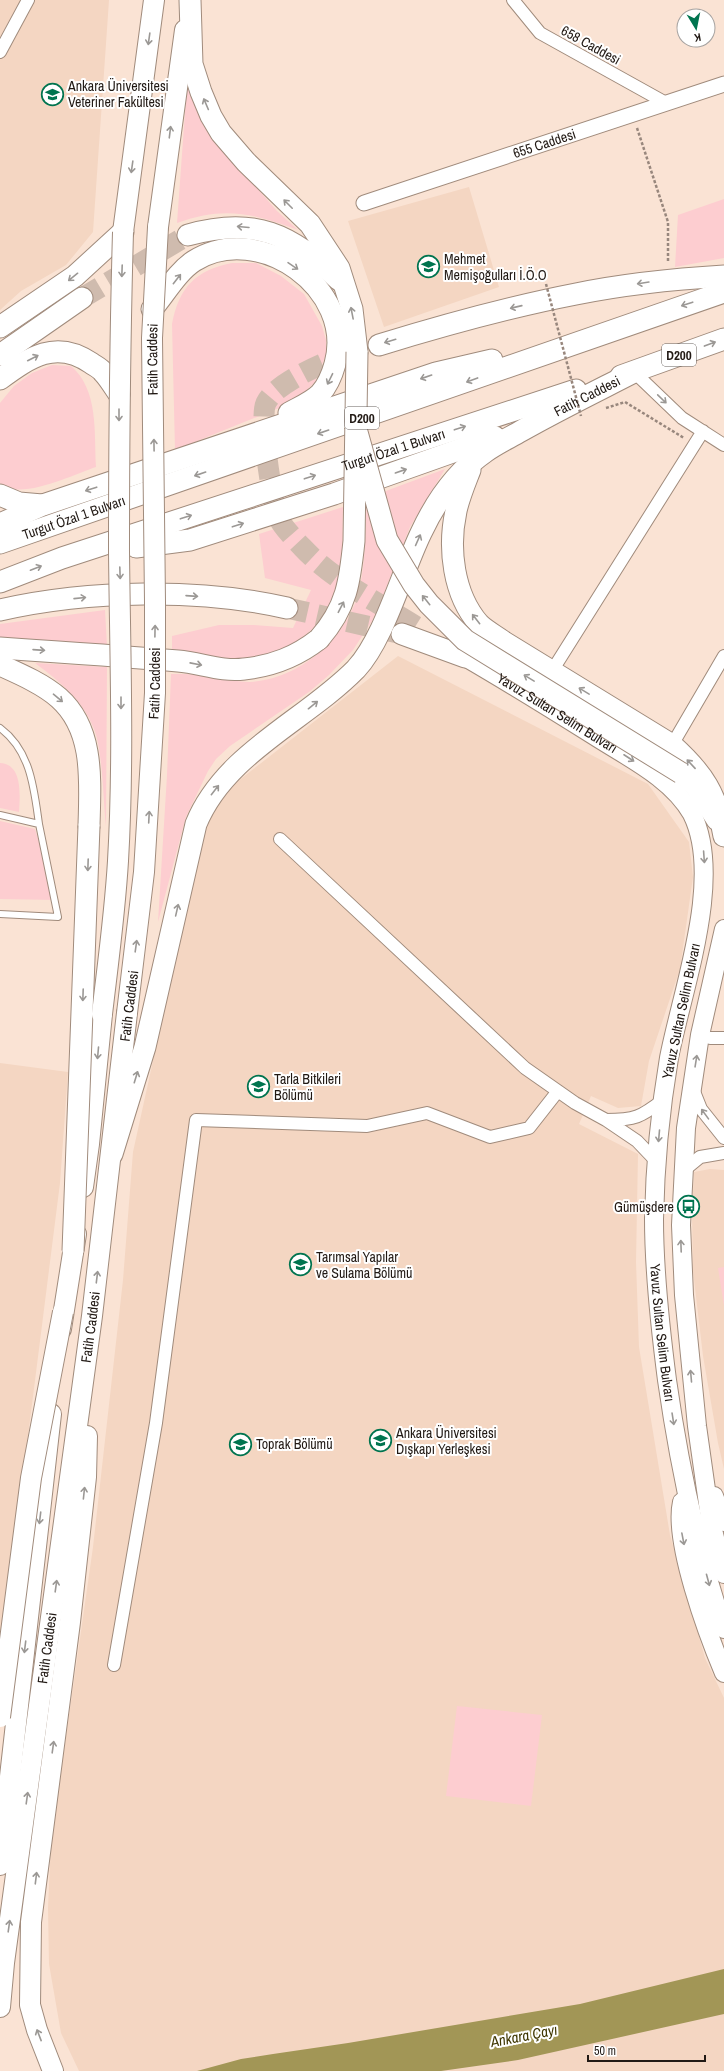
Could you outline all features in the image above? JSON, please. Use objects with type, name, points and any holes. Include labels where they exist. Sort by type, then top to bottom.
[{"type":"highway","points":[[0,648],[135,657],[181,662],[220,669],[243,670],[275,664],[290,658],[305,650],[319,639],[330,626],[338,613],[349,585],[354,541],[356,352],[355,327],[347,288],[339,268],[310,224],[242,158],[221,133],[211,116],[192,64],[190,0]]},
{"type":"highway","points":[[188,235],[212,228],[237,226],[257,228],[273,233],[305,251],[347,288]]},
{"type":"highway","points":[[0,327],[75,276],[123,232]]},
{"type":"highway","points":[[152,309],[182,272],[194,261],[225,249],[243,248],[259,251],[288,263],[306,275],[328,302],[337,330],[338,342],[337,358],[326,387],[310,402],[240,440]]},
{"type":"highway","points":[[379,345],[446,325],[576,294],[666,280],[724,276]]},
{"type":"highway","name":"Turgut Özal 1 Bulvarı","points":[[0,543],[724,292]]},
{"type":"highway","points":[[0,355],[82,298]]},
{"type":"highway","name":"Turgut Özal 1 Bulvarı","points":[[0,524],[43,505],[436,374],[600,334]]},
{"type":"highway","name":"Turgut Özal 1 Bulvarı","points":[[0,582],[62,558],[634,372],[724,339]]},
{"type":"highway","points":[[0,379],[12,370],[44,353],[64,351],[76,354],[103,372],[119,394]]},
{"type":"highway","name":"Fatih Caddesi","points":[[540,421],[634,372]]},
{"type":"highway","points":[[112,1154],[145,1047],[196,824],[204,804],[237,766],[340,684],[357,667],[368,653],[380,631],[420,534],[442,496],[484,452],[540,421]]},
{"type":"highway","name":"Turgut Özal 1 Bulvarı","points":[[62,558],[190,540],[334,494],[540,421]]},
{"type":"highway","points":[[355,425],[387,540],[414,585],[433,609],[465,640],[681,773]]},
{"type":"highway","points":[[473,462],[456,511],[452,546],[453,562],[464,601],[480,625],[504,642],[672,745],[693,764],[706,784],[717,804],[724,837]]},
{"type":"highway","points":[[0,495],[19,503],[43,505]]},
{"type":"highway","points":[[0,610],[41,602],[93,597],[161,594],[260,603],[288,608]]},
{"type":"highway","points":[[410,630],[465,656]]},
{"type":"highway","points":[[0,665],[38,684],[58,698],[70,710],[78,724],[88,759],[89,826],[73,1251]]},
{"type":"main road","name":"Fatih Caddesi","points":[[0,1865],[63,1312],[89,1144],[118,862],[121,701],[119,394],[123,232],[154,0]]},
{"type":"main road","name":"Fatih Caddesi","points":[[0,2007],[4,1963],[92,1316],[144,872],[152,754],[156,602],[152,309],[158,226],[190,0]]},
{"type":"main road","name":"Yavuz Sultan Selim Bulvarı","points":[[465,656],[548,707],[658,778],[679,795],[692,814],[701,835],[705,854],[705,878],[699,928],[677,1022],[663,1100],[654,1216],[656,1289],[673,1421],[686,1487],[707,1577],[724,1629]]},
{"type":"main road","points":[[681,773],[695,788],[717,822],[724,837]]},
{"type":"main road","name":"Yavuz Sultan Selim Bulvarı","points":[[724,929],[700,1035],[686,1128],[681,1225],[684,1295],[692,1386],[710,1518],[724,1574]]},
{"type":"main road","points":[[0,1717],[31,1478],[63,1312]]},
{"type":"main road","points":[[53,2071],[37,2030],[30,2005],[31,1922],[70,1622],[86,1477],[92,1316]]},
{"type":"main road","points":[[705,1484],[717,1500],[724,1522]]},
{"type":"main road","points":[[686,1487],[680,1509],[682,1533],[689,1570],[702,1613],[724,1673]]},
{"type":"street","points":[[0,52],[28,0]]},
{"type":"street","name":"658 Caddesi","points":[[513,0],[540,33],[666,103]]},
{"type":"street","name":"655 Caddesi","points":[[364,203],[724,84]]},
{"type":"street","points":[[634,372],[682,418],[724,445]]},
{"type":"street","points":[[552,671],[703,431]]},
{"type":"street","points":[[672,745],[724,656]]},
{"type":"street","points":[[280,839],[525,1068],[558,1091],[637,1141],[658,1163]]},
{"type":"street","points":[[710,1038],[724,1038]]},
{"type":"street","points":[[692,1087],[701,1109],[724,1138]]},
{"type":"street","points":[[114,1665],[156,1423],[196,1120],[367,1126],[427,1113],[490,1137],[529,1128],[558,1091]]},
{"type":"street","points":[[606,1120],[628,1120],[644,1114],[663,1100]]},
{"type":"street","points":[[683,1171],[700,1157],[724,1153]]},
{"type":"lane","points":[[0,728],[21,752],[32,774],[58,917],[0,914]]},
{"type":"lane","points":[[0,815],[40,824]]},
{"type":"path","points":[[633,114],[668,222],[669,263],[661,264]]},
{"type":"path","points":[[554,282],[546,284],[581,416],[588,414]]},
{"type":"path","points":[[603,409],[625,402],[694,445]]},
{"type":"shaded area","name":"Ankara Üniversitesi Veteriner Fakültesi","points":[[0,0],[109,0],[93,232],[66,265],[21,291],[0,310]]},
{"type":"shaded area","points":[[187,85],[205,127],[277,211],[298,230],[267,219],[224,213],[194,218],[177,223]]},
{"type":"shaded area","name":"Mehmet Memişoğulları İ.Ö.O","points":[[469,187],[499,287],[384,327],[348,221]]},
{"type":"shaded area","points":[[724,199],[724,258],[675,267],[678,215]]},
{"type":"shaded area","points":[[232,263],[256,263],[281,276],[304,294],[322,326],[326,340],[326,355],[315,382],[294,402],[175,450],[172,324],[175,311],[184,291],[199,276],[208,270]]},
{"type":"shaded area","points":[[52,365],[71,366],[80,376],[86,387],[91,400],[95,426],[96,467],[47,485],[20,490],[8,488],[0,483],[0,403],[14,386],[32,373]]},
{"type":"shaded area","points":[[445,469],[410,527],[372,621],[353,650],[329,675],[309,692],[230,746],[216,759],[208,771],[186,817],[158,922],[167,775],[171,674],[206,675],[250,682],[269,679],[287,673],[305,663],[320,652],[334,638],[346,622],[360,586],[365,542],[367,498]]},
{"type":"shaded area","points":[[343,507],[342,567],[338,589],[326,613],[308,633],[285,648],[254,658],[213,657],[172,651],[172,636],[219,625],[254,625],[293,628],[311,590],[265,578],[259,534]]},
{"type":"shaded area","points":[[105,610],[107,646],[0,638],[0,624]]},
{"type":"shaded area","name":"Ankara Üniversitesi Dışkapı Yerleşkesi","points":[[398,656],[648,784],[689,842],[693,877],[680,969],[649,1061],[641,1106],[618,1108],[591,1096],[579,1124],[638,1154],[636,1262],[639,1347],[670,1535],[705,1658],[724,1698],[724,2071],[79,2071],[61,2033],[49,1964],[48,1908],[51,1842],[93,1547],[123,1280],[133,1152],[205,824],[233,785]]},
{"type":"shaded area","points":[[35,663],[107,667],[106,826],[101,763],[94,729],[84,709],[77,700],[61,684]]},
{"type":"shaded area","points":[[0,763],[13,769],[16,775],[20,798],[19,812],[0,808]]},
{"type":"shaded area","points":[[0,821],[35,829],[57,900],[0,899]]},
{"type":"shaded area","points":[[0,1063],[68,1072],[60,1183],[0,1657]]},
{"type":"shaded area","points":[[710,1169],[724,1170],[724,1469],[703,1356],[693,1271],[692,1213],[694,1172]]},
{"type":"shaded area","points":[[724,1267],[724,1306],[718,1268]]},
{"type":"shaded area","points":[[457,1706],[542,1715],[531,1806],[446,1796]]},
{"type":"water","name":"Ankara Çayı","points":[[724,1969],[724,2014],[518,2060],[441,2071],[197,2071],[241,2059],[348,2043],[580,2004]]},
{"type":"tunnel","points":[[82,298],[188,235]]},
{"type":"tunnel","points":[[351,353],[317,366],[291,380],[280,387],[266,403],[264,411],[265,441],[275,508],[278,517],[285,528],[315,560],[357,591],[417,627]]},
{"type":"tunnel","points":[[287,608],[398,633]]},
{"type":"place","name":"Ankara Üniversitesi Veteriner Fakültesi","points":[[52,94]]},
{"type":"place","name":"Mehmet Memişoğulları İ.Ö.O","points":[[428,267]]},
{"type":"place","name":"Tarla Bitkileri Bölümü","points":[[259,1087]]},
{"type":"place","name":"Gümüşdere","points":[[689,1207]]},
{"type":"place","name":"Tarımsal Yapılar ve Sulama Bölümü","points":[[300,1265]]},
{"type":"place","name":"Ankara Üniversitesi Dışkapı Yerleşkesi","points":[[380,1441]]},
{"type":"place","name":"Toprak Bölümü","points":[[240,1444]]}]
